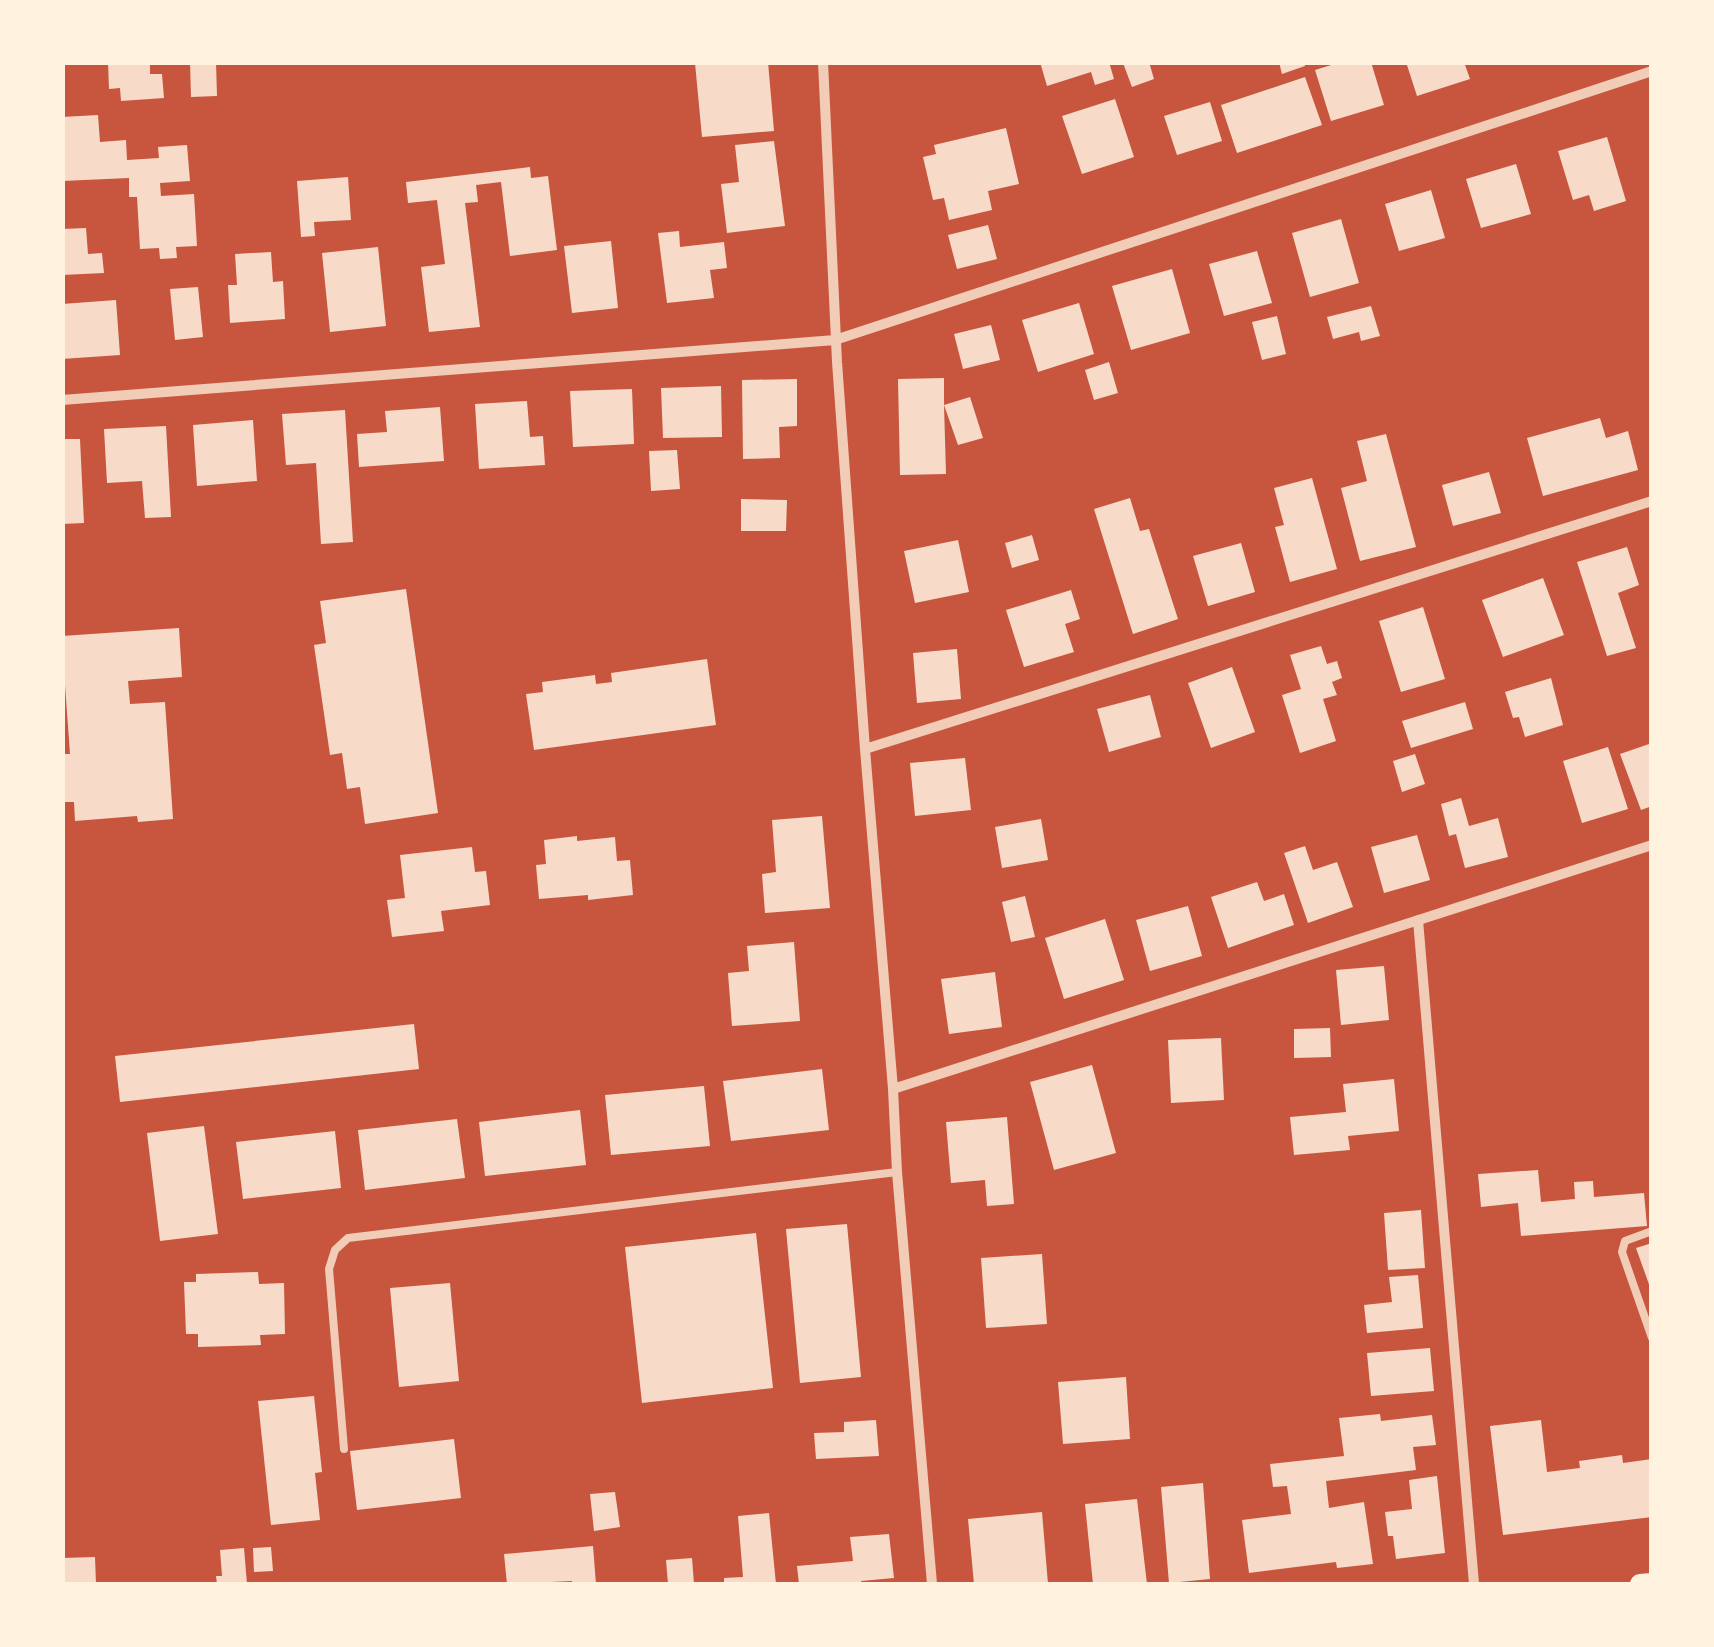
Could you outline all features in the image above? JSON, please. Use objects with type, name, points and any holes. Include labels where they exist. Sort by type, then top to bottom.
[{"type":"main road","points":[[1640,1584],[1652,1583]]},
{"type":"street","points":[[823,62],[835,340],[932,1584]]},
{"type":"street","points":[[62,400],[835,340],[1652,71]]},
{"type":"street","points":[[865,749],[1652,501]]},
{"type":"street","points":[[893,1089],[1652,845]]},
{"type":"street","points":[[1418,920],[1474,1584]]},
{"type":"lane","points":[[344,1449],[329,1269],[335,1250],[348,1238],[897,1172]]},
{"type":"lane","points":[[1652,1231],[1625,1242],[1622,1252],[1652,1338]]},
{"type":"building","points":[[108,62],[150,62],[150,74],[162,74],[164,98],[121,101],[120,88],[109,89]]},
{"type":"building","points":[[190,62],[216,62],[217,96],[191,97]]},
{"type":"building","points":[[768,62],[774,131],[702,137],[695,63]]},
{"type":"building","points":[[1040,62],[1109,62],[1114,79],[1095,85],[1091,72],[1047,86]]},
{"type":"building","points":[[1149,62],[1154,79],[1132,87],[1123,63]]},
{"type":"building","points":[[1279,62],[1304,62],[1305,66],[1282,74]]},
{"type":"building","points":[[1341,62],[1371,62],[1384,105],[1331,121],[1315,70]]},
{"type":"building","points":[[1406,62],[1464,62],[1470,79],[1417,96]]},
{"type":"building","points":[[1305,77],[1322,125],[1237,153],[1221,105]]},
{"type":"building","points":[[1115,99],[1134,157],[1082,174],[1062,116]]},
{"type":"building","points":[[1210,102],[1222,141],[1177,155],[1164,116]]},
{"type":"building","points":[[98,115],[100,142],[126,140],[127,160],[159,158],[158,147],[187,145],[190,181],[160,183],[161,196],[194,194],[197,246],[176,247],[177,258],[160,259],[159,248],[140,249],[137,197],[129,197],[129,178],[62,181],[62,117]]},
{"type":"building","points":[[1006,128],[1019,184],[988,191],[992,210],[949,220],[944,198],[933,200],[923,157],[936,154],[934,145]]},
{"type":"building","points":[[1607,137],[1626,201],[1594,211],[1589,195],[1573,200],[1558,151]]},
{"type":"building","points":[[774,141],[785,226],[727,233],[721,184],[739,182],[735,145]]},
{"type":"building","points":[[1516,164],[1531,214],[1481,228],[1466,179]]},
{"type":"building","points":[[530,167],[531,178],[548,176],[557,250],[510,256],[501,182],[476,185],[478,202],[465,203],[480,327],[429,332],[421,267],[445,264],[437,200],[408,203],[406,182]]},
{"type":"building","points":[[348,177],[351,220],[314,222],[315,236],[301,237],[297,181]]},
{"type":"building","points":[[1431,190],[1445,238],[1399,251],[1385,204]]},
{"type":"building","points":[[1341,219],[1359,283],[1310,297],[1292,233]]},
{"type":"building","points":[[988,225],[997,259],[957,269],[948,235]]},
{"type":"building","points":[[86,228],[88,254],[102,253],[104,273],[62,275],[62,229]]},
{"type":"building","points":[[679,231],[680,247],[724,242],[727,268],[710,270],[714,298],[667,303],[658,233]]},
{"type":"building","points":[[611,241],[618,308],[572,313],[564,246]]},
{"type":"building","points":[[378,247],[386,326],[330,332],[322,253]]},
{"type":"building","points":[[1257,251],[1272,303],[1224,316],[1209,264]]},
{"type":"building","points":[[271,252],[273,282],[283,281],[285,319],[230,323],[228,285],[237,285],[235,254]]},
{"type":"building","points":[[1172,269],[1190,333],[1131,350],[1112,286]]},
{"type":"building","points":[[198,287],[203,337],[175,340],[170,289]]},
{"type":"building","points":[[116,300],[120,355],[62,359],[62,304]]},
{"type":"building","points":[[1079,303],[1094,354],[1038,372],[1022,320]]},
{"type":"building","points":[[1371,306],[1380,336],[1361,341],[1359,332],[1333,339],[1327,317]]},
{"type":"building","points":[[1277,316],[1286,354],[1262,360],[1252,322]]},
{"type":"building","points":[[991,325],[1000,360],[963,369],[954,334]]},
{"type":"building","points":[[1109,362],[1118,393],[1094,400],[1085,370]]},
{"type":"building","points":[[944,378],[946,474],[900,475],[898,379]]},
{"type":"building","points":[[797,379],[797,426],[779,427],[780,458],[743,459],[742,380]]},
{"type":"building","points":[[721,386],[722,437],[663,438],[661,388]]},
{"type":"building","points":[[632,389],[634,444],[573,447],[570,391]]},
{"type":"building","points":[[970,397],[983,438],[958,445],[944,405]]},
{"type":"building","points":[[527,401],[530,437],[543,436],[545,465],[479,469],[475,404]]},
{"type":"building","points":[[440,407],[444,461],[359,467],[357,434],[387,432],[385,411]]},
{"type":"building","points":[[345,410],[353,542],[321,544],[316,463],[286,465],[282,414]]},
{"type":"building","points":[[1600,418],[1606,438],[1628,431],[1638,470],[1543,496],[1527,438]]},
{"type":"building","points":[[253,420],[257,481],[197,486],[193,425]]},
{"type":"building","points":[[166,426],[171,517],[145,518],[142,481],[107,483],[104,429]]},
{"type":"building","points":[[1386,434],[1416,547],[1360,561],[1341,488],[1367,481],[1357,441]]},
{"type":"building","points":[[62,439],[80,439],[84,523],[62,524]]},
{"type":"building","points":[[677,450],[680,489],[651,491],[649,451]]},
{"type":"building","points":[[1489,472],[1501,513],[1453,526],[1442,485]]},
{"type":"building","points":[[1312,478],[1337,569],[1290,582],[1275,527],[1284,525],[1274,488]]},
{"type":"building","points":[[1130,498],[1140,531],[1149,529],[1178,619],[1133,634],[1094,509]]},
{"type":"building","points":[[741,499],[787,500],[786,531],[741,531]]},
{"type":"building","points":[[1032,535],[1039,560],[1012,568],[1005,543]]},
{"type":"building","points":[[958,540],[969,592],[915,603],[904,551]]},
{"type":"building","points":[[1241,543],[1255,592],[1208,606],[1193,556]]},
{"type":"building","points":[[1627,547],[1639,585],[1618,593],[1636,648],[1607,656],[1577,562]]},
{"type":"building","points":[[1543,578],[1564,635],[1503,657],[1482,600]]},
{"type":"building","points":[[406,589],[438,813],[365,824],[360,787],[347,789],[342,753],[330,755],[314,645],[326,643],[320,601]]},
{"type":"building","points":[[1071,590],[1080,619],[1065,624],[1074,652],[1024,667],[1006,610]]},
{"type":"building","points":[[1423,607],[1445,679],[1401,692],[1379,621]]},
{"type":"building","points":[[179,628],[182,677],[128,681],[130,704],[165,702],[173,819],[138,822],[137,816],[75,821],[74,802],[62,802],[62,754],[70,754],[62,685],[62,636]]},
{"type":"building","points":[[1321,646],[1327,664],[1337,661],[1342,678],[1332,682],[1337,695],[1323,699],[1336,741],[1300,753],[1282,695],[1301,689],[1290,655]]},
{"type":"building","points":[[957,649],[961,699],[917,703],[913,653]]},
{"type":"building","points":[[707,659],[716,725],[534,750],[526,694],[543,692],[542,682],[595,675],[596,684],[612,682],[611,673]]},
{"type":"building","points":[[1232,667],[1255,732],[1211,748],[1188,683]]},
{"type":"building","points":[[1551,678],[1563,725],[1525,737],[1519,717],[1513,718],[1505,692]]},
{"type":"building","points":[[1150,695],[1161,737],[1109,752],[1097,709]]},
{"type":"building","points":[[1465,702],[1473,729],[1411,748],[1402,721]]},
{"type":"building","points":[[1652,743],[1652,806],[1641,810],[1620,754]]},
{"type":"building","points":[[1608,747],[1628,809],[1582,823],[1563,761]]},
{"type":"building","points":[[1415,754],[1425,784],[1402,792],[1393,761]]},
{"type":"building","points":[[965,758],[971,810],[915,816],[910,763]]},
{"type":"building","points":[[1461,798],[1469,826],[1498,818],[1508,857],[1465,868],[1456,834],[1449,836],[1441,804]]},
{"type":"building","points":[[822,816],[830,908],[765,913],[762,874],[776,872],[772,820]]},
{"type":"building","points":[[1041,819],[1048,860],[1002,868],[995,827]]},
{"type":"building","points":[[1417,835],[1430,880],[1384,893],[1371,847]]},
{"type":"building","points":[[577,836],[577,841],[615,837],[617,861],[630,860],[633,895],[588,900],[588,895],[539,899],[536,865],[546,864],[544,840]]},
{"type":"building","points":[[1305,846],[1313,870],[1337,862],[1353,907],[1308,923],[1284,853]]},
{"type":"building","points":[[472,847],[475,872],[486,871],[490,905],[441,911],[444,931],[392,937],[387,900],[405,898],[400,855]]},
{"type":"building","points":[[1257,882],[1264,901],[1284,894],[1294,925],[1228,948],[1211,897]]},
{"type":"building","points":[[1025,896],[1035,937],[1011,942],[1002,902]]},
{"type":"building","points":[[1188,906],[1202,956],[1150,971],[1136,920]]},
{"type":"building","points":[[1105,919],[1124,980],[1064,999],[1045,938]]},
{"type":"building","points":[[794,942],[800,1021],[732,1026],[728,973],[749,971],[747,946]]},
{"type":"building","points":[[1384,966],[1389,1020],[1341,1025],[1336,970]]},
{"type":"building","points":[[995,972],[1002,1027],[949,1034],[941,979]]},
{"type":"building","points":[[414,1024],[419,1069],[120,1102],[115,1056]]},
{"type":"building","points":[[1330,1028],[1331,1057],[1294,1058],[1294,1029]]},
{"type":"building","points":[[1221,1038],[1224,1100],[1171,1103],[1168,1040]]},
{"type":"building","points":[[1092,1065],[1116,1153],[1054,1170],[1030,1082]]},
{"type":"building","points":[[822,1069],[829,1130],[731,1141],[723,1081]]},
{"type":"building","points":[[1394,1079],[1399,1131],[1348,1136],[1350,1150],[1294,1155],[1290,1117],[1346,1112],[1343,1084]]},
{"type":"building","points":[[704,1086],[710,1146],[611,1155],[605,1095]]},
{"type":"building","points":[[580,1110],[586,1165],[485,1176],[479,1122]]},
{"type":"building","points":[[1007,1117],[1014,1204],[987,1206],[985,1180],[951,1183],[946,1122]]},
{"type":"building","points":[[457,1119],[465,1178],[365,1190],[358,1130]]},
{"type":"building","points":[[204,1126],[218,1234],[160,1241],[147,1133]]},
{"type":"building","points":[[335,1131],[341,1188],[243,1199],[236,1142]]},
{"type":"building","points":[[1538,1170],[1541,1202],[1575,1199],[1574,1182],[1593,1181],[1594,1197],[1644,1193],[1647,1226],[1521,1236],[1518,1203],[1481,1207],[1478,1174]]},
{"type":"building","points":[[1421,1210],[1425,1268],[1388,1270],[1384,1213]]},
{"type":"building","points":[[847,1224],[861,1377],[800,1383],[786,1229]]},
{"type":"building","points":[[756,1233],[773,1388],[642,1403],[625,1247]]},
{"type":"building","points":[[1652,1243],[1652,1290],[1651,1290],[1636,1248]]},
{"type":"building","points":[[1042,1254],[1047,1324],[986,1328],[981,1258]]},
{"type":"building","points":[[258,1272],[259,1284],[284,1283],[285,1334],[260,1335],[261,1345],[198,1347],[198,1334],[186,1334],[184,1282],[196,1282],[196,1274]]},
{"type":"building","points":[[1418,1275],[1423,1328],[1367,1333],[1364,1305],[1392,1302],[1389,1277]]},
{"type":"building","points":[[450,1283],[459,1381],[399,1387],[390,1288]]},
{"type":"building","points":[[1430,1348],[1434,1391],[1371,1396],[1367,1353]]},
{"type":"building","points":[[1126,1377],[1130,1439],[1063,1444],[1058,1382]]},
{"type":"building","points":[[314,1396],[322,1472],[315,1473],[320,1520],[271,1525],[258,1401]]},
{"type":"building","points":[[1380,1414],[1381,1421],[1432,1415],[1436,1445],[1413,1447],[1416,1470],[1326,1481],[1329,1508],[1364,1502],[1373,1564],[1337,1568],[1336,1562],[1249,1573],[1242,1520],[1291,1514],[1287,1486],[1273,1487],[1270,1464],[1344,1456],[1339,1418]]},
{"type":"building","points":[[876,1420],[879,1456],[816,1459],[814,1433],[844,1432],[844,1422]]},
{"type":"building","points":[[1541,1420],[1547,1472],[1580,1468],[1579,1461],[1622,1455],[1623,1463],[1652,1459],[1652,1517],[1503,1535],[1490,1426]]},
{"type":"building","points":[[454,1439],[461,1498],[357,1510],[350,1451]]},
{"type":"building","points":[[1437,1476],[1445,1553],[1396,1559],[1385,1512],[1412,1509],[1409,1480]]},
{"type":"building","points":[[1203,1483],[1210,1579],[1169,1583],[1161,1487]]},
{"type":"building","points":[[615,1492],[620,1527],[594,1531],[590,1494]]},
{"type":"building","points":[[1137,1499],[1147,1584],[1093,1584],[1085,1504]]},
{"type":"building","points":[[1042,1512],[1048,1584],[974,1584],[968,1519]]},
{"type":"building","points":[[769,1513],[776,1584],[724,1584],[724,1578],[743,1577],[738,1516]]},
{"type":"building","points":[[889,1534],[894,1578],[861,1581],[862,1584],[799,1584],[797,1566],[853,1561],[850,1537]]},
{"type":"building","points":[[593,1546],[596,1584],[507,1584],[504,1554]]},
{"type":"building","points":[[271,1547],[273,1571],[254,1572],[253,1548]]},
{"type":"building","points":[[244,1548],[247,1584],[217,1584],[216,1576],[222,1576],[220,1550]]},
{"type":"building","points":[[95,1557],[96,1584],[62,1584],[62,1558]]},
{"type":"building","points":[[692,1558],[694,1584],[668,1584],[666,1560]]}]
